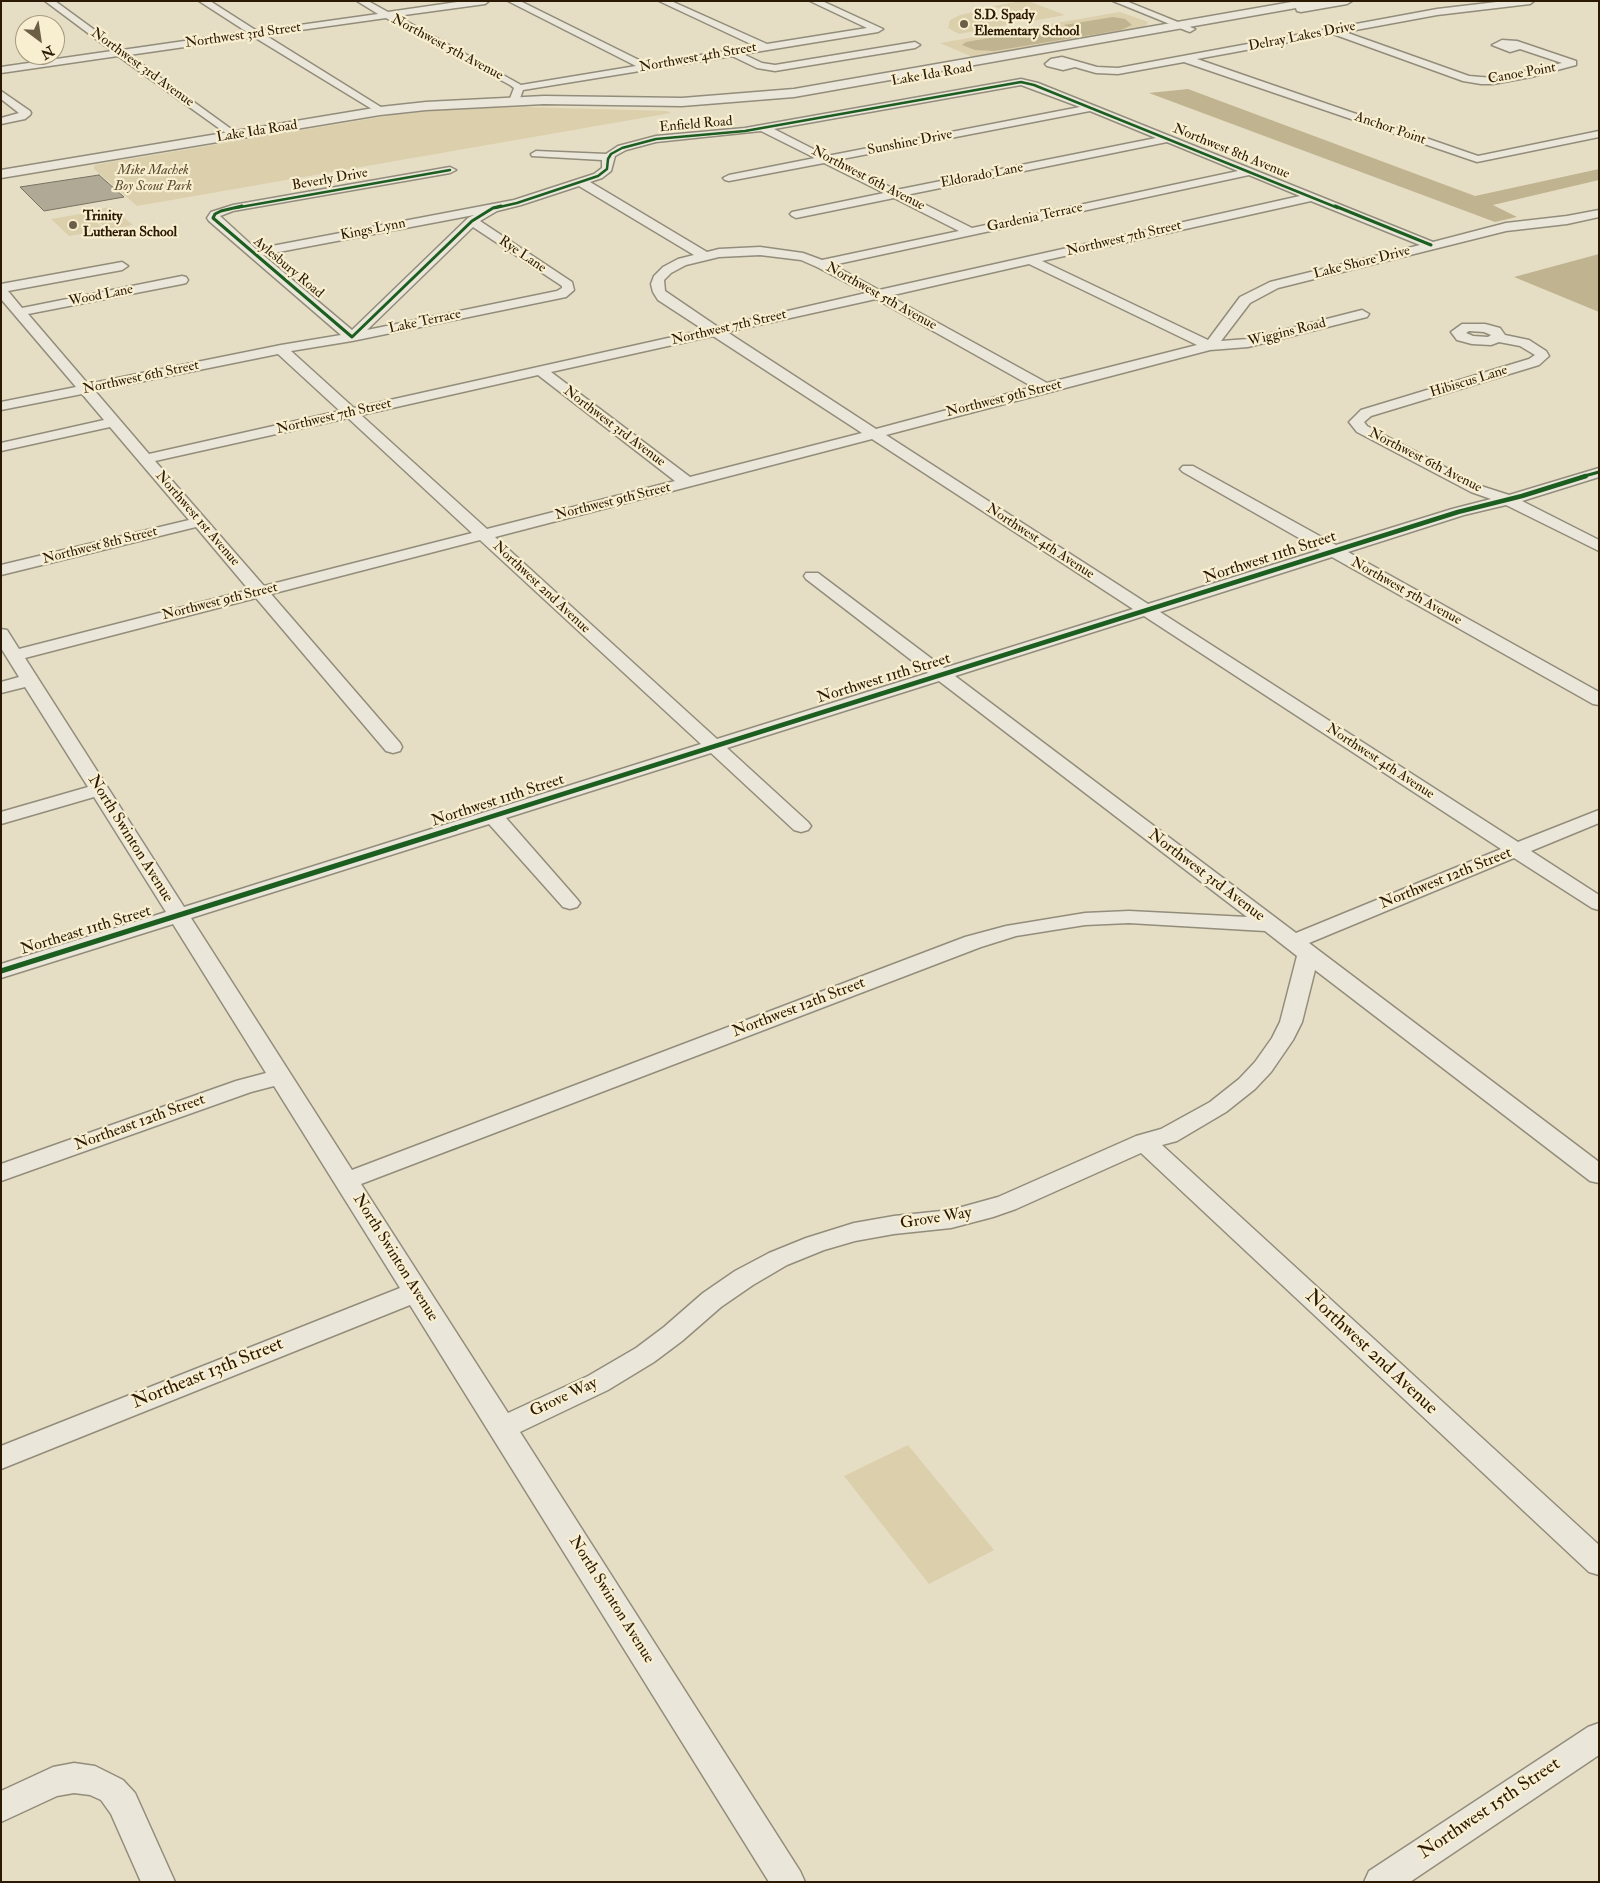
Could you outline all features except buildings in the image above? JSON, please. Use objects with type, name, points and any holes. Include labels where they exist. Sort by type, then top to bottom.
[{"type":"street","name":"Northwest 3rd Avenue","points":[[49,1],[234,136]]},
{"type":"street","points":[[203,1],[380,112]]},
{"type":"street","name":"Northwest 5th Avenue","points":[[361,1],[514,84],[519,88],[513,102]]},
{"type":"street","name":"Northwest 3rd Street","points":[[1,70],[485,1]]},
{"type":"street","points":[[512,1],[646,67]]},
{"type":"street","points":[[663,1],[765,46]]},
{"type":"street","name":"Northwest 4th Street","points":[[519,88],[765,46],[880,30],[814,1]]},
{"type":"street","points":[[1117,1],[1185,27]]},
{"type":"street","name":"Lake Ida Road","points":[[1185,27],[1317,1]]},
{"type":"street","name":"Lake Ida Road","points":[[1,174],[380,112],[442,104],[513,102],[598,107],[676,107],[756,102],[1185,27],[1347,1]]},
{"type":"street","points":[[1456,1],[1475,4]]},
{"type":"street","name":"Delray Lakes Drive","points":[[1075,64],[1096,70],[1118,72],[1475,4],[1489,5],[1530,1]]},
{"type":"street","name":"Canoe Point","points":[[1334,31],[1467,79],[1481,81],[1493,81],[1531,74],[1573,63],[1520,46]]},
{"type":"street","points":[[732,52],[760,66],[775,68],[915,45],[900,38]]},
{"type":"street","name":"Anchor Point","points":[[1186,59],[1477,160],[1599,134]]},
{"type":"street","name":"Northwest 8th Avenue","points":[[1021,82],[1034,85],[1432,245]]},
{"type":"street","name":"Enfield Road","points":[[352,337],[472,221],[493,208],[517,203],[605,172],[608,167],[609,157],[617,150],[639,142],[763,128],[1021,82]]},
{"type":"street","points":[[1,94],[26,114],[26,116],[1,120]]},
{"type":"street","name":"Sunshine Drive","points":[[729,178],[1091,108]]},
{"type":"street","name":"Northwest 6th Avenue","points":[[763,128],[972,232]]},
{"type":"street","name":"Eldorado Lane","points":[[796,214],[1167,139]]},
{"type":"street","points":[[536,154],[609,157]]},
{"type":"street","name":"Beverly Drive","points":[[215,214],[233,208],[450,170]]},
{"type":"street","name":"Gardenia Terrace","points":[[820,264],[1249,172]]},
{"type":"street","points":[[581,182],[704,256]]},
{"type":"street","name":"Northwest 7th Street","points":[[146,459],[1312,197]]},
{"type":"street","name":"Kings Lynn","points":[[252,253],[493,208]]},
{"type":"street","name":"Lake Shore Drive","points":[[1210,346],[1245,300],[1261,290],[1274,285],[1506,227],[1567,220],[1599,213]]},
{"type":"street","name":"Aylesbury Road","points":[[215,214],[213,218],[215,221],[352,337]]},
{"type":"street","name":"Rye Lane","points":[[472,221],[568,285],[568,290]]},
{"type":"street","name":"Northwest 5th Avenue","points":[[704,256],[740,251],[769,252],[803,258],[820,264],[878,294],[1045,388]]},
{"type":"street","name":"Northwest 4th Avenue","points":[[704,256],[682,262],[668,270],[658,279],[657,286],[663,297],[1599,904]]},
{"type":"street","points":[[1030,260],[1210,346]]},
{"type":"street","points":[[1,290],[122,266]]},
{"type":"street","name":"Wood Lane","points":[[20,312],[182,280]]},
{"type":"street","name":"Northwest 1st Avenue","points":[[1,290],[394,747]]},
{"type":"street","name":"Lake Terrace","points":[[282,349],[352,337],[561,294],[568,290]]},
{"type":"street","name":"Wiggins Road","points":[[1210,346],[1248,343],[1362,314]]},
{"type":"street","name":"Hibiscus Lane","points":[[1360,425],[1356,422],[1366,413],[1534,362],[1542,356],[1539,351],[1524,343],[1498,338]]},
{"type":"street","name":"Northwest 9th Street","points":[[15,655],[1210,346]]},
{"type":"street","name":"Northwest 6th Street","points":[[1,406],[282,349]]},
{"type":"street","name":"Northwest 2nd Avenue","points":[[282,349],[801,826]]},
{"type":"street","name":"Northwest 3rd Avenue","points":[[541,371],[688,482]]},
{"type":"street","points":[[1,447],[114,422]]},
{"type":"street","name":"Northwest 6th Avenue","points":[[1360,425],[1362,429],[1476,489],[1499,496],[1599,546]]},
{"type":"street","name":"Northwest 5th Avenue","points":[[1188,469],[1599,700]]},
{"type":"street","name":"Northwest 11th Street","points":[[178,916],[492,815],[1458,512],[1499,496],[1522,496],[1599,472]]},
{"type":"street","name":"Northwest 8th Street","points":[[1,570],[199,522]]},
{"type":"street","name":"Northwest 3rd Avenue","points":[[812,576],[1599,1175]]},
{"type":"street","name":"North Swinton Avenue","points":[[1,634],[788,1882]]},
{"type":"street","points":[[1,688],[30,680]]},
{"type":"street","points":[[1,818],[100,790]]},
{"type":"street","points":[[492,815],[570,903]]},
{"type":"street","name":"Northwest 12th Street","points":[[1300,948],[1516,850],[1599,816]]},
{"type":"street","name":"Northeast 11th Street","points":[[1,971],[178,916]]},
{"type":"street","name":"Northwest 12th Street","points":[[346,1181],[973,942],[1013,930],[1055,922],[1130,916],[1270,925]]},
{"type":"street","name":"Grove Way","points":[[502,1428],[598,1383],[645,1355],[673,1334],[712,1300],[744,1278],[778,1259],[815,1244],[854,1232],[951,1218],[984,1211],[1007,1203],[1144,1142],[1169,1135],[1210,1112],[1247,1084],[1263,1067],[1282,1040],[1291,1022],[1300,948]]},
{"type":"street","name":"Northeast 12th Street","points":[[1,1173],[244,1086],[280,1077]]},
{"type":"street","name":"Northwest 2nd Avenue","points":[[1144,1142],[1599,1563]]},
{"type":"street","name":"Northeast 13th Street","points":[[1,1458],[416,1292]]},
{"type":"street","name":"Northwest 15th Street","points":[[1381,1882],[1599,1736]]},
{"type":"street","points":[[1,1807],[53,1782],[74,1778],[95,1781],[112,1790],[123,1804],[158,1882]]},
{"type":"green space","points":[[1028,1],[1065,15],[1033,21],[993,6]]},
{"type":"green space","points":[[978,11],[1012,24],[959,34],[948,28],[950,20],[960,15]]},
{"type":"green space","points":[[1120,12],[1148,22],[1144,29],[982,57],[970,56],[940,43]]},
{"type":"green space","name":"Mike Machek Boy Scout Park","points":[[527,107],[667,111],[671,113],[137,206],[94,169],[94,165],[393,115],[453,109]]},
{"type":"green space","points":[[111,207],[133,225],[107,230],[88,211]]},
{"type":"green space","points":[[86,213],[105,230],[69,236],[51,219]]},
{"type":"green space","points":[[908,1445],[994,1550],[929,1584],[844,1476]]},
{"type":"shaded area","points":[[1113,17],[1125,19],[1132,25],[1121,30],[994,51],[975,50],[962,45],[966,42],[1025,32],[1050,36],[1070,35],[1075,31],[1064,25]]},
{"type":"shaded area","points":[[1188,89],[1475,196],[1599,169],[1599,180],[1493,205],[1517,217],[1495,222],[1149,93]]},
{"type":"shaded area","points":[[1599,254],[1599,312],[1514,277]]},
{"type":"cycle path","points":[[450,170],[233,208],[221,211],[215,214],[213,218],[352,337],[472,221],[493,208],[517,203],[598,176],[607,169],[608,159],[611,154],[622,148],[656,139],[745,131],[1021,82],[1034,85],[1431,245]]},
{"type":"cycle path","points":[[1,971],[1458,512],[1522,496],[1599,472]]},
{"type":"place","name":"S.D. Spady Elementary School","points":[[964,24]]},
{"type":"place","name":"Trinity Lutheran School","points":[[73,225]]}]
